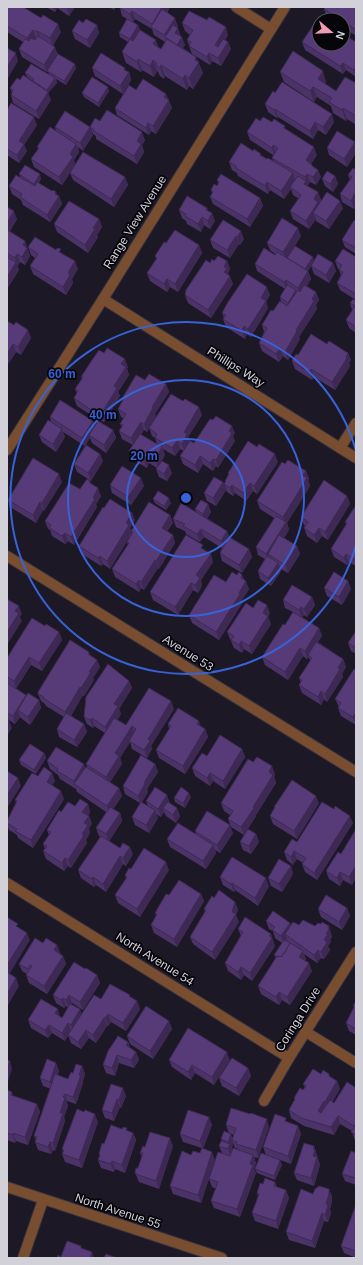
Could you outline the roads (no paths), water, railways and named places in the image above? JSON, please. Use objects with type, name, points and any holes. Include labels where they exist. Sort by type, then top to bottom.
[{"type":"street","points":[[236,7],[271,29]]},
{"type":"street","name":"Range View Avenue","points":[[7,450],[285,7]]},
{"type":"street","name":"Phillips Way","points":[[103,299],[356,458]]},
{"type":"street","points":[[340,448],[356,423]]},
{"type":"street","name":"Avenue 53","points":[[7,556],[356,772]]},
{"type":"street","name":"North Avenue 54","points":[[7,883],[289,1058]]},
{"type":"street","name":"Coringa Drive","points":[[264,1101],[289,1058],[356,952]]},
{"type":"street","points":[[306,1032],[356,1063]]},
{"type":"street","name":"North Avenue 55","points":[[7,1187],[222,1258]]},
{"type":"street","points":[[23,1258],[43,1200]]}]
